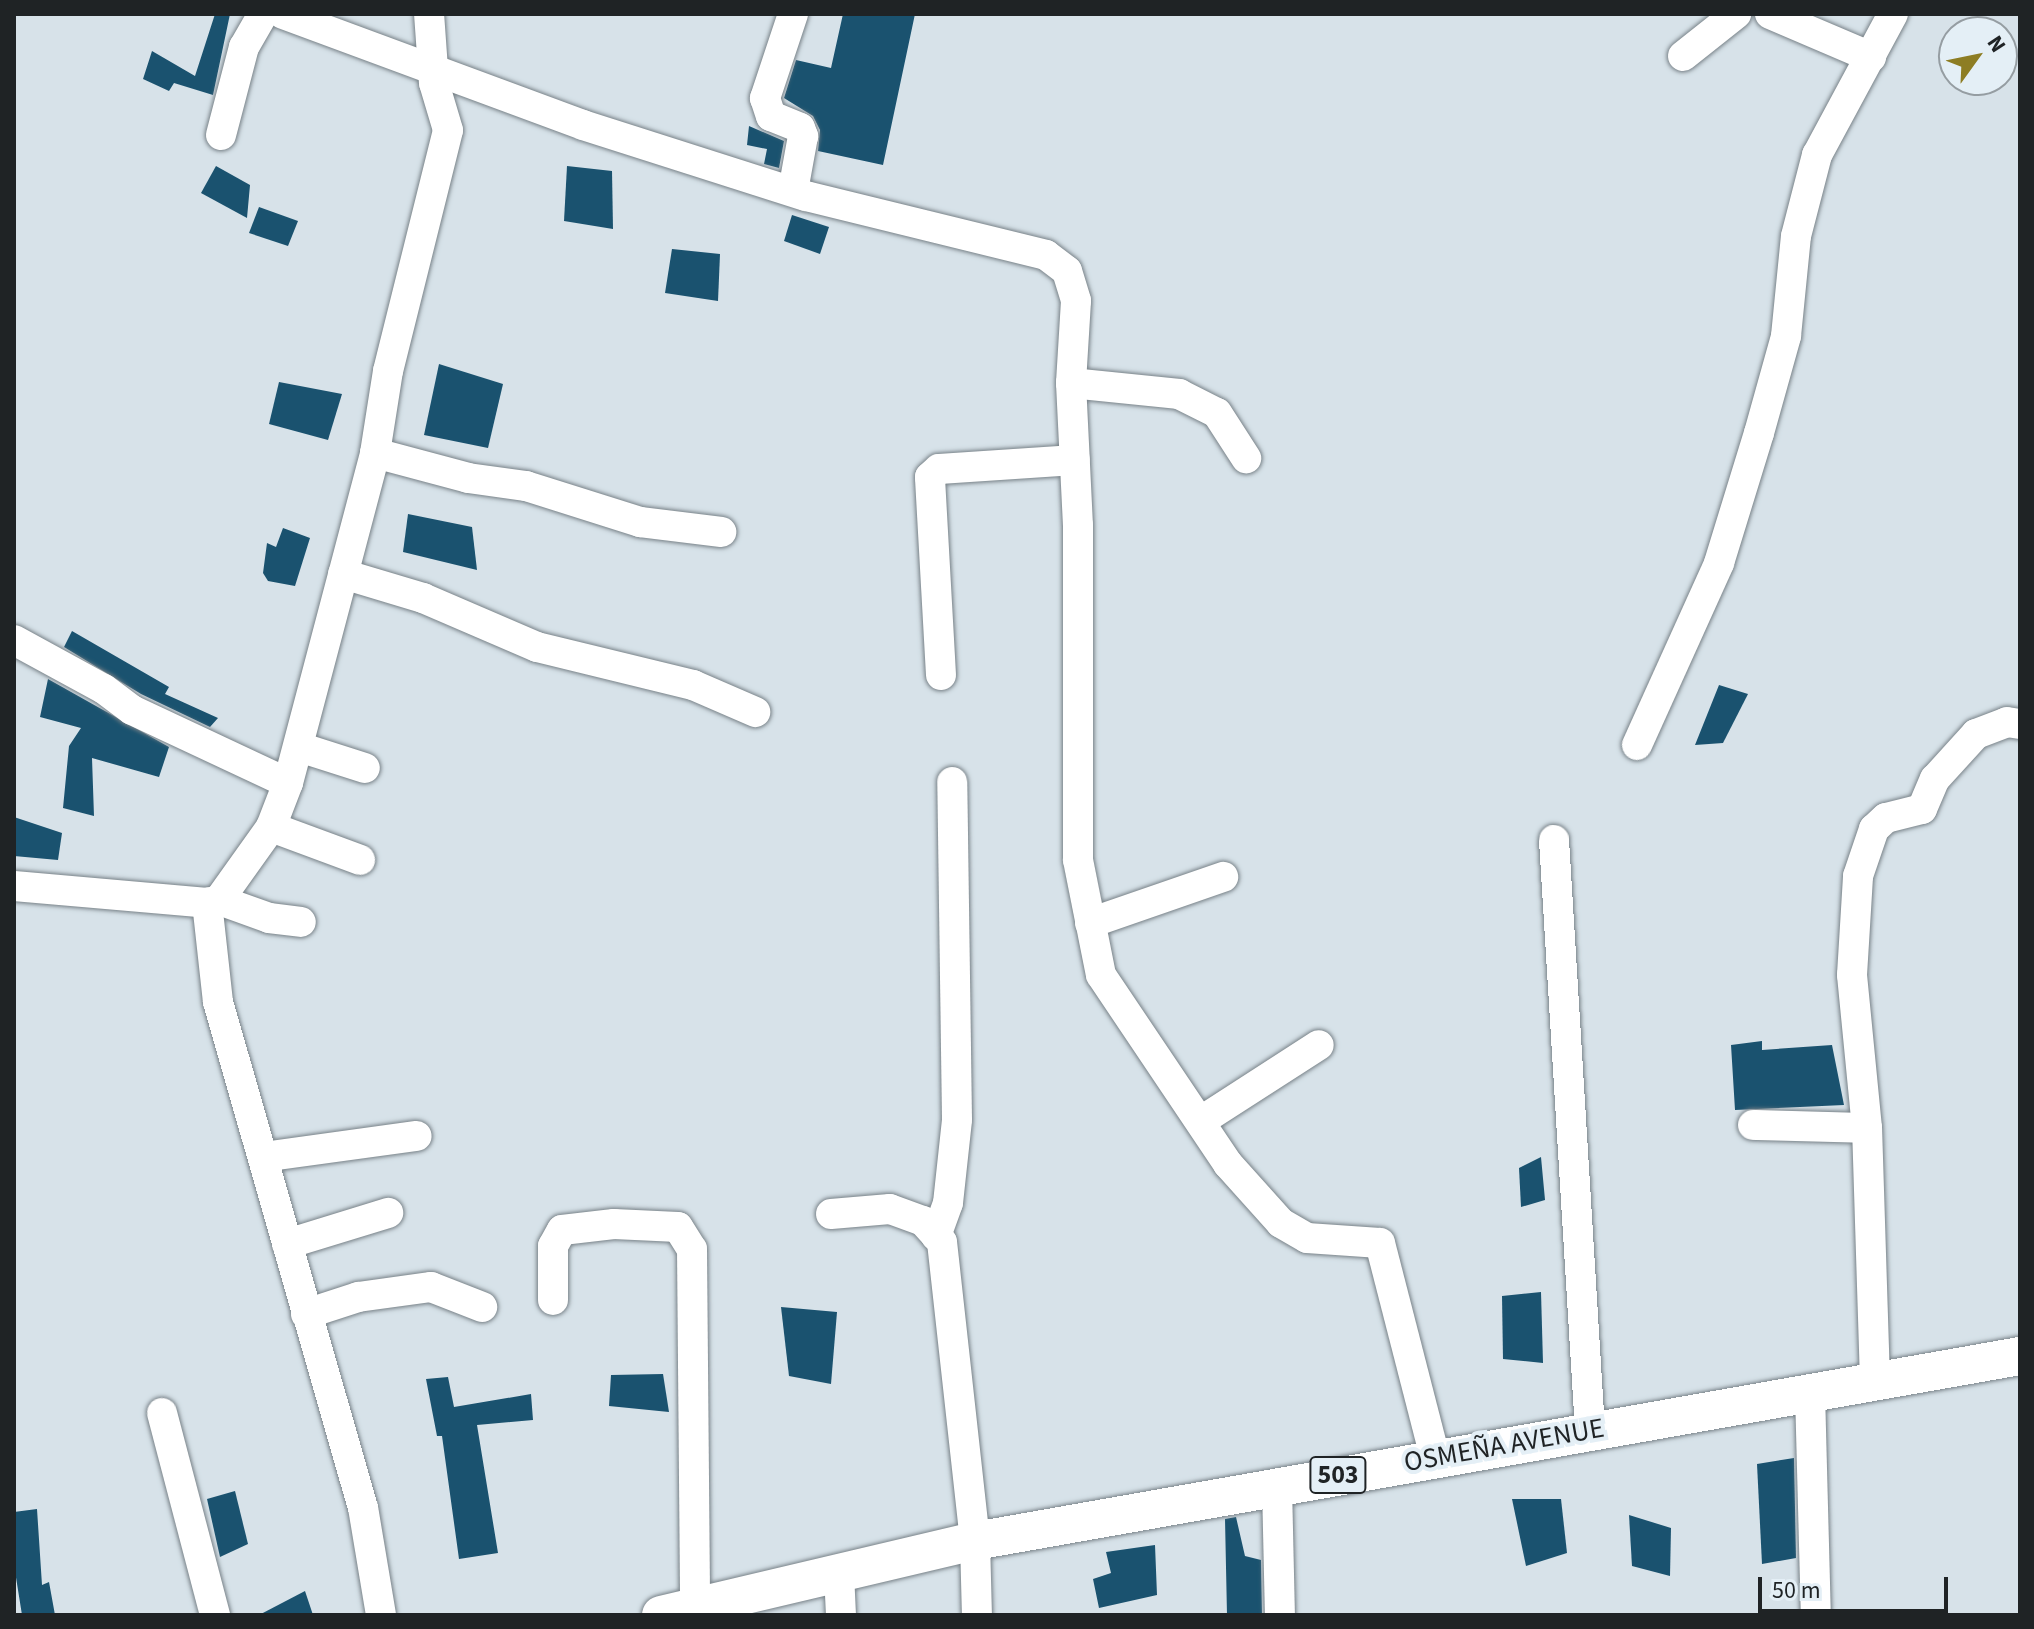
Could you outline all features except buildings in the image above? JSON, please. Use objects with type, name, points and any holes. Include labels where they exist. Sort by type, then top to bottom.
[{"type":"main road","name":"OSMEÑA AVENUE","points":[[678,1611],[975,1541],[1435,1457],[2020,1356]]},
{"type":"street","points":[[221,135],[244,47],[263,14]]},
{"type":"street","points":[[283,14],[583,125],[793,191],[1046,255],[1067,271],[1076,301],[1071,383],[1075,460],[1078,860],[1108,992],[1201,1121],[1228,1164],[1293,1233],[1380,1243],[1435,1457]]},
{"type":"street","points":[[381,1615],[363,1508],[218,1002],[213,902],[271,827],[288,783],[375,453],[388,371],[445,154],[448,130],[432,68],[429,14]]},
{"type":"street","points":[[793,14],[765,98],[771,116],[800,128],[803,136],[793,191]]},
{"type":"street","points":[[1683,56],[1736,14]]},
{"type":"street","points":[[1770,14],[1871,57]]},
{"type":"street","points":[[1637,745],[1719,563],[1759,433],[1786,336],[1796,236],[1817,155],[1893,14]]},
{"type":"street","points":[[1071,383],[1179,394],[1217,413],[1246,458]]},
{"type":"street","points":[[375,453],[468,478],[526,486],[640,522],[721,532]]},
{"type":"street","points":[[941,675],[930,477],[939,469],[1075,460]]},
{"type":"street","points":[[343,574],[423,598],[537,647],[693,685],[755,712]]},
{"type":"street","points":[[14,640],[104,689],[132,710],[288,783]]},
{"type":"street","points":[[1875,1381],[1867,1128],[1852,975],[1858,876],[1874,829],[1886,818],[1922,809],[1935,779],[1976,734],[2007,722],[2020,724]]},
{"type":"street","points":[[299,747],[365,768]]},
{"type":"street","points":[[936,1236],[948,1203],[957,1120],[952,782]]},
{"type":"street","points":[[271,827],[360,860]]},
{"type":"street","points":[[1554,840],[1590,1430]]},
{"type":"street","points":[[1090,923],[1223,877]]},
{"type":"street","points":[[14,886],[213,902],[269,918],[301,922]]},
{"type":"street","points":[[1201,1121],[1319,1045]]},
{"type":"street","points":[[1753,1125],[1867,1128]]},
{"type":"street","points":[[263,1157],[417,1136]]},
{"type":"street","points":[[831,1214],[890,1209],[923,1221],[942,1242],[975,1541],[977,1615]]},
{"type":"street","points":[[287,1244],[388,1213]]},
{"type":"street","points":[[553,1300],[553,1246],[562,1230],[614,1224],[678,1227],[692,1249],[678,1611]]},
{"type":"street","points":[[306,1314],[358,1297],[431,1287],[482,1307]]},
{"type":"street","points":[[1810,1392],[1816,1615]]},
{"type":"street","points":[[162,1413],[215,1615]]},
{"type":"street","points":[[1277,1486],[1280,1615]]},
{"type":"street","points":[[839,1573],[841,1615]]}]
